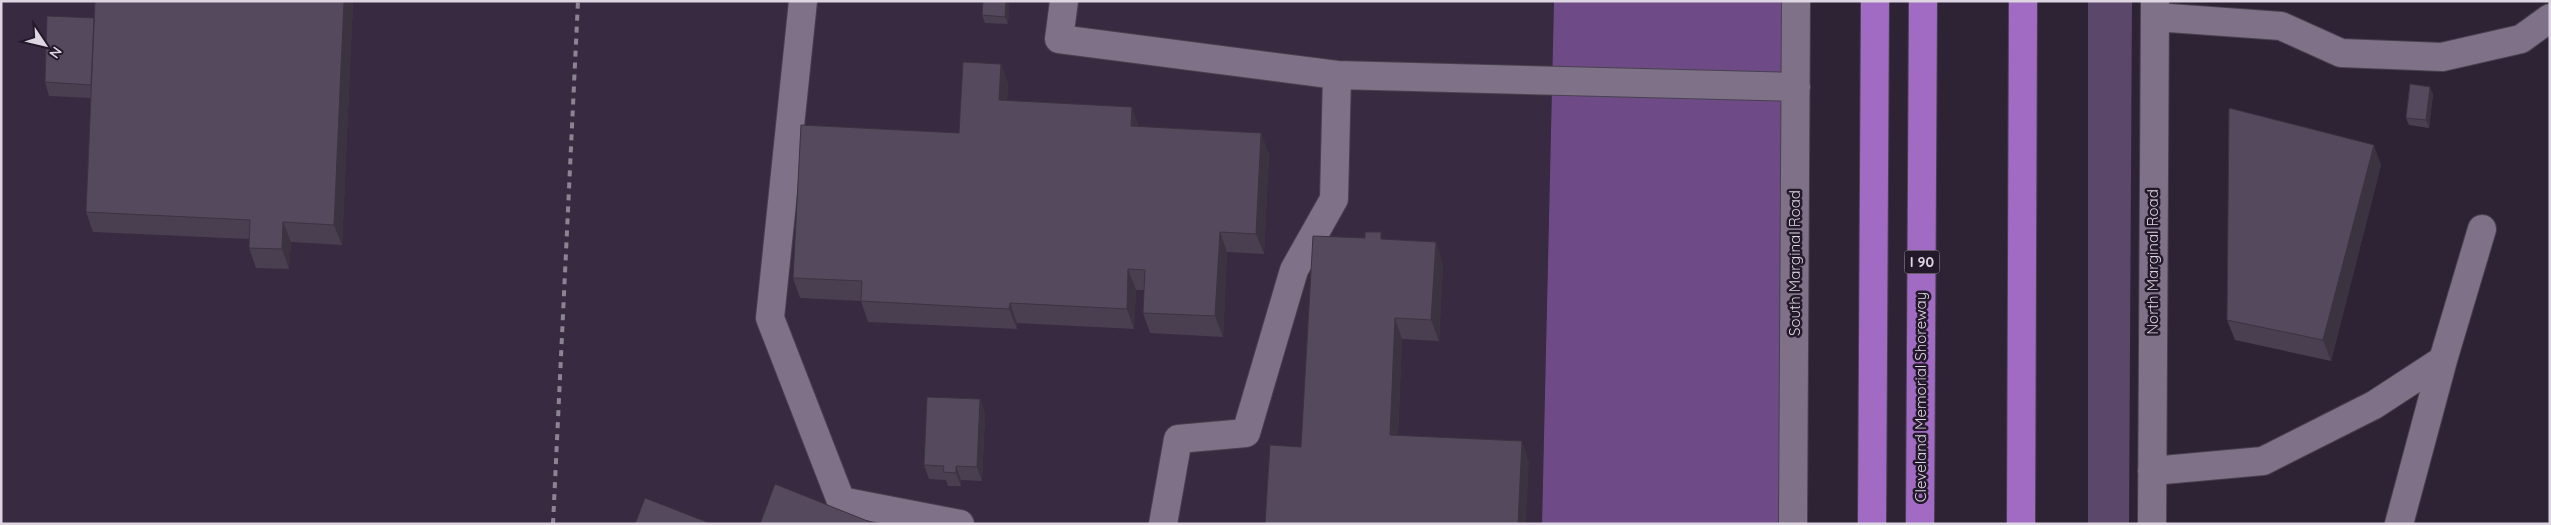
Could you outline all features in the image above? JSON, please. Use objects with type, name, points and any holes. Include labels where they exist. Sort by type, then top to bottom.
[{"type":"highway","points":[[1872,524],[1875,1]]},
{"type":"highway","name":"Cleveland Memorial Shoreway","points":[[1920,524],[1923,1]]},
{"type":"highway","points":[[2021,524],[2023,1]]},
{"type":"street","points":[[803,1],[770,318],[841,501],[960,524]]},
{"type":"street","points":[[1064,1],[1059,39],[1337,75],[1796,87]]},
{"type":"street","name":"South Marginal Road","points":[[1793,524],[1796,1]]},
{"type":"street","points":[[2155,9],[2281,26],[2341,53],[2442,57],[2521,39],[2550,18]]},
{"type":"street","name":"North Marginal Road","points":[[2152,524],[2155,9]]},
{"type":"street","points":[[1163,524],[1178,439],[1246,433],[1294,270],[1334,199],[1337,75]]},
{"type":"street","points":[[2399,524],[2443,360],[2482,228]]},
{"type":"street","points":[[2152,471],[2264,461],[2374,406],[2443,360]]},
{"type":"shaded area","points":[[1,1],[1554,1],[1542,524],[1,524]]},
{"type":"shaded area","points":[[1554,1],[1796,1],[1793,524],[1542,524]]},
{"type":"shaded area","points":[[2088,1],[2132,1],[2129,524],[2088,524]]},
{"type":"building","points":[[95,1],[344,1],[334,225],[283,222],[282,249],[249,248],[250,220],[86,212]]},
{"type":"building","points":[[983,1],[1006,1],[1005,17],[982,15]]},
{"type":"building","points":[[47,16],[94,18],[91,85],[45,82]]},
{"type":"building","points":[[963,62],[1001,64],[999,100],[1132,107],[1131,126],[1261,133],[1256,234],[1220,232],[1215,316],[1143,313],[1145,270],[1128,269],[1127,309],[1010,303],[1009,309],[861,301],[862,281],[793,278],[801,125],[959,133]]},
{"type":"building","points":[[2410,84],[2430,87],[2426,120],[2406,118]]},
{"type":"building","points":[[2229,108],[2374,145],[2323,340],[2227,320]]},
{"type":"building","points":[[1365,232],[1381,232],[1381,239],[1436,242],[1431,320],[1395,318],[1390,435],[1522,441],[1518,524],[1265,524],[1270,445],[1301,447],[1313,236],[1365,238]]},
{"type":"building","points":[[927,397],[980,399],[977,467],[956,466],[956,473],[943,472],[944,466],[924,465]]},
{"type":"building","points":[[775,484],[875,524],[760,524]]},
{"type":"building","points":[[645,498],[712,524],[635,524]]},
{"type":"railway","points":[[553,524],[578,1]]}]
